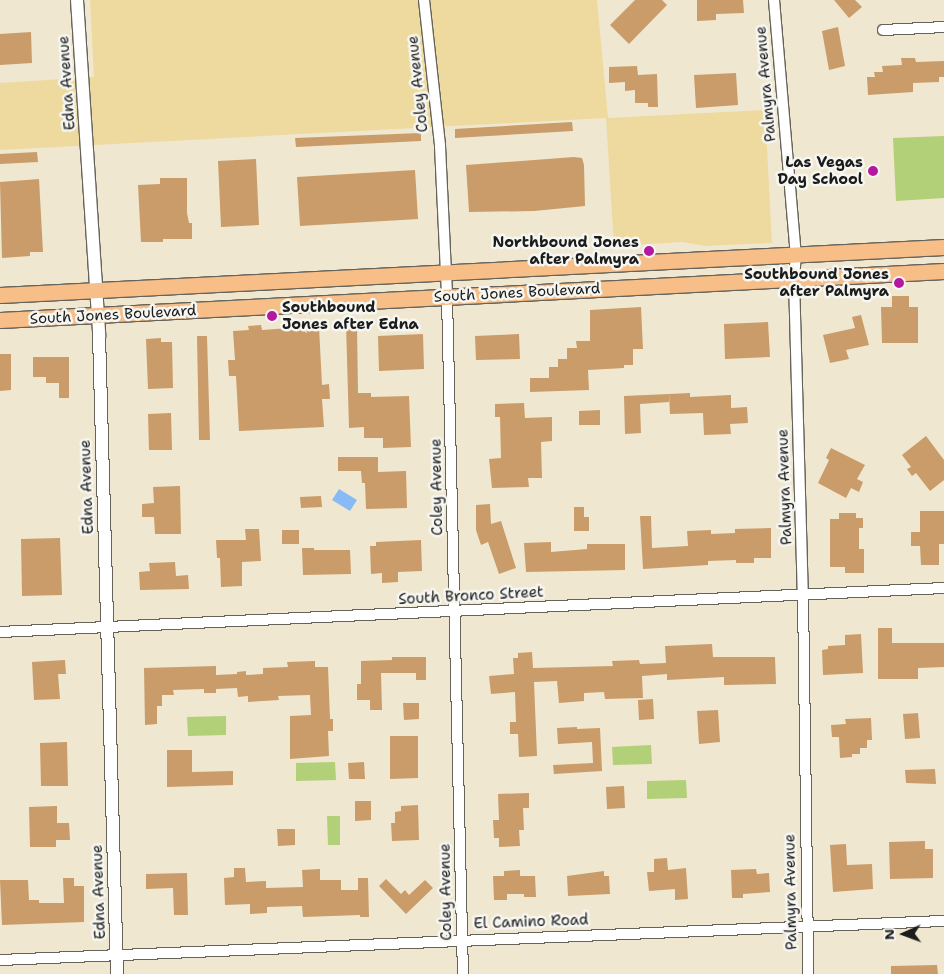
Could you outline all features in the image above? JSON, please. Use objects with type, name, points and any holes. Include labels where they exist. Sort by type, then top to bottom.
[{"type":"main road","name":"South Jones Boulevard","points":[[0,295],[96,292],[944,247]]},
{"type":"main road","name":"South Jones Boulevard","points":[[0,320],[944,271]]},
{"type":"street","name":"Edna Avenue","points":[[77,0],[98,315],[118,974]]},
{"type":"street","name":"Coley Avenue","points":[[424,0],[440,146],[447,297],[456,612],[463,974]]},
{"type":"street","name":"Palmyra Avenue","points":[[774,0],[796,255],[794,279],[803,595],[808,974]]},
{"type":"street","points":[[883,30],[944,27]]},
{"type":"street","name":"South Bronco Street","points":[[0,632],[944,588]]},
{"type":"street","name":"El Camino Road","points":[[0,960],[944,921]]},
{"type":"green space","points":[[944,136],[944,198],[896,201],[893,138]]},
{"type":"green space","points":[[226,716],[226,735],[188,736],[187,717]]},
{"type":"green space","points":[[651,745],[652,764],[613,765],[612,747]]},
{"type":"green space","points":[[335,762],[336,780],[296,781],[296,763]]},
{"type":"green space","points":[[686,780],[687,798],[647,799],[647,781]]},
{"type":"green space","points":[[327,816],[340,816],[340,845],[328,845]]},
{"type":"sand","points":[[90,0],[597,0],[608,118],[765,110],[772,243],[705,246],[683,242],[614,246],[606,118],[0,150],[0,83],[94,77]]},
{"type":"water","points":[[339,489],[357,500],[350,511],[332,500]]},
{"type":"building","points":[[635,0],[662,0],[667,5],[629,44],[610,25]]},
{"type":"building","points":[[697,0],[743,0],[744,13],[716,14],[716,20],[697,21]]},
{"type":"building","points":[[834,0],[855,0],[862,7],[849,18]]},
{"type":"building","points":[[838,27],[845,66],[829,70],[822,31]]},
{"type":"building","points":[[31,32],[32,63],[0,65],[0,34]]},
{"type":"building","points":[[901,58],[915,58],[916,62],[944,61],[944,77],[939,77],[939,82],[913,83],[913,92],[868,95],[867,77],[875,77],[874,72],[883,72],[882,66],[902,65]]},
{"type":"building","points":[[637,66],[638,75],[657,74],[658,107],[648,107],[648,103],[635,103],[635,90],[625,91],[625,82],[609,83],[609,67]]},
{"type":"building","points":[[736,73],[738,105],[696,108],[694,75]]},
{"type":"building","points":[[572,122],[573,131],[455,138],[455,129]]},
{"type":"building","points":[[421,133],[421,141],[296,147],[295,138]]},
{"type":"building","points":[[37,152],[38,162],[0,164],[0,154]]},
{"type":"building","points":[[582,158],[584,165],[585,206],[534,211],[469,212],[466,165]]},
{"type":"building","points":[[256,159],[259,225],[221,227],[218,161]]},
{"type":"building","points":[[415,170],[418,219],[300,226],[297,177]]},
{"type":"building","points":[[160,178],[187,178],[187,213],[189,223],[192,223],[192,239],[163,239],[163,242],[141,242],[138,185],[160,184]]},
{"type":"building","points":[[39,179],[43,252],[30,252],[30,256],[2,258],[0,182]]},
{"type":"building","points":[[892,296],[909,296],[909,307],[918,307],[918,343],[882,343],[881,307],[892,307]]},
{"type":"building","points":[[641,307],[643,349],[633,349],[633,365],[624,365],[624,368],[588,370],[589,390],[530,392],[530,378],[549,378],[549,367],[558,367],[558,359],[567,359],[567,348],[577,348],[576,341],[590,341],[590,310]]},
{"type":"building","points":[[861,315],[869,345],[846,350],[849,359],[830,363],[823,335],[855,328],[852,317]]},
{"type":"building","points":[[768,322],[770,357],[725,359],[724,324]]},
{"type":"building","points":[[304,323],[304,327],[319,327],[322,385],[329,384],[330,399],[322,399],[324,427],[239,431],[236,376],[229,376],[228,360],[235,360],[233,331],[249,330],[248,326],[261,325],[262,330],[290,328],[290,324]]},
{"type":"building","points":[[346,324],[357,324],[358,393],[371,393],[371,397],[409,396],[411,447],[383,448],[383,438],[364,438],[364,427],[349,428]]},
{"type":"building","points":[[423,334],[424,369],[379,371],[378,336]]},
{"type":"building","points":[[519,334],[520,359],[476,360],[475,336]]},
{"type":"building","points":[[197,336],[207,336],[210,440],[199,440]]},
{"type":"building","points":[[161,338],[161,342],[172,342],[173,388],[148,389],[146,339]]},
{"type":"building","points":[[0,354],[11,354],[11,390],[0,391]]},
{"type":"building","points":[[33,357],[69,357],[69,398],[59,398],[59,383],[46,383],[46,377],[33,377]]},
{"type":"building","points":[[690,393],[690,397],[731,395],[731,408],[747,407],[748,423],[730,424],[731,434],[704,435],[703,413],[670,414],[669,394]]},
{"type":"building","points":[[669,394],[669,402],[640,404],[641,433],[625,434],[624,396]]},
{"type":"building","points":[[524,403],[525,418],[552,417],[552,441],[541,442],[542,478],[528,478],[529,487],[492,488],[489,459],[501,458],[500,417],[495,417],[495,404]]},
{"type":"building","points":[[600,410],[600,425],[579,425],[579,411]]},
{"type":"building","points":[[171,413],[172,450],[149,450],[148,414]]},
{"type":"building","points":[[926,436],[944,460],[944,480],[930,491],[916,473],[912,476],[907,469],[911,467],[902,455]]},
{"type":"building","points":[[831,448],[865,465],[857,479],[863,482],[859,492],[851,488],[846,498],[818,483],[829,460],[826,458]]},
{"type":"building","points":[[338,457],[378,457],[378,472],[406,471],[407,508],[366,509],[365,483],[362,483],[361,471],[338,471]]},
{"type":"building","points":[[180,486],[181,534],[155,534],[154,517],[142,517],[142,504],[154,503],[153,487]]},
{"type":"building","points":[[321,496],[322,507],[301,508],[300,497]]},
{"type":"building","points":[[490,504],[491,524],[501,521],[516,568],[499,574],[488,542],[481,545],[476,530],[476,505]]},
{"type":"building","points":[[574,507],[584,507],[584,517],[589,517],[589,531],[574,531]]},
{"type":"building","points":[[920,511],[944,511],[944,544],[939,544],[939,565],[921,565],[920,546],[911,546],[911,532],[920,532]]},
{"type":"building","points":[[839,513],[856,513],[856,518],[863,518],[863,528],[859,528],[859,549],[864,549],[864,573],[845,573],[845,567],[830,567],[830,519],[839,519]]},
{"type":"building","points":[[640,516],[651,516],[652,548],[688,546],[687,531],[711,530],[711,534],[735,533],[735,529],[771,528],[771,558],[754,558],[754,563],[736,563],[736,560],[708,561],[708,565],[643,569]]},
{"type":"building","points":[[245,529],[259,529],[261,561],[242,562],[242,586],[221,587],[220,558],[217,558],[216,540],[246,540]]},
{"type":"building","points":[[282,530],[299,530],[299,544],[282,544]]},
{"type":"building","points":[[60,538],[62,595],[22,596],[21,539]]},
{"type":"building","points":[[421,540],[422,571],[398,572],[398,582],[382,583],[382,573],[371,574],[370,546],[376,546],[376,542]]},
{"type":"building","points":[[551,542],[551,552],[587,549],[587,544],[625,544],[625,570],[526,572],[524,543]]},
{"type":"building","points":[[302,548],[350,550],[351,574],[303,575]]},
{"type":"building","points":[[175,562],[176,576],[188,575],[189,589],[140,590],[139,572],[150,571],[149,563]]},
{"type":"building","points":[[878,628],[892,628],[892,643],[944,643],[944,667],[918,668],[918,679],[878,679]]},
{"type":"building","points":[[861,634],[863,673],[823,675],[822,650],[828,649],[828,646],[845,645],[845,635]]},
{"type":"building","points":[[712,644],[713,657],[775,657],[776,684],[724,685],[724,677],[667,680],[667,674],[642,676],[643,698],[605,699],[604,692],[584,693],[584,701],[559,703],[557,681],[534,682],[537,756],[519,757],[518,734],[510,734],[510,722],[516,722],[515,692],[491,694],[489,676],[514,674],[513,658],[518,658],[518,653],[532,652],[533,668],[613,666],[612,661],[639,660],[640,664],[666,663],[665,646]]},
{"type":"building","points":[[392,657],[426,657],[426,680],[416,680],[416,673],[381,673],[382,710],[370,710],[370,700],[357,700],[357,684],[361,684],[361,661],[392,660]]},
{"type":"building","points":[[65,660],[66,674],[58,674],[60,699],[34,700],[32,662]]},
{"type":"building","points":[[315,661],[315,667],[328,667],[330,719],[333,719],[333,731],[328,731],[329,756],[290,759],[290,716],[311,715],[310,695],[278,696],[279,700],[248,702],[248,696],[238,697],[237,688],[216,689],[216,693],[204,693],[204,689],[173,690],[174,695],[162,695],[162,706],[157,706],[157,724],[145,725],[144,668],[216,666],[216,675],[237,674],[237,672],[246,671],[246,675],[263,674],[263,668],[288,667],[287,662]]},
{"type":"building","points":[[653,699],[654,719],[639,720],[638,700]]},
{"type":"building","points":[[403,703],[419,703],[419,719],[404,720]]},
{"type":"building","points":[[718,710],[720,742],[699,744],[697,711]]},
{"type":"building","points":[[918,713],[920,738],[905,739],[903,714]]},
{"type":"building","points":[[871,718],[872,740],[867,740],[867,748],[860,748],[860,754],[852,754],[852,757],[840,758],[839,737],[832,737],[831,725],[846,724],[845,719]]},
{"type":"building","points":[[577,727],[577,729],[600,728],[602,771],[554,774],[553,765],[593,763],[592,742],[558,744],[557,728]]},
{"type":"building","points":[[390,736],[418,736],[418,778],[390,779]]},
{"type":"building","points":[[67,742],[68,786],[41,786],[40,743]]},
{"type":"building","points":[[167,750],[192,750],[192,772],[233,771],[233,785],[167,787]]},
{"type":"building","points":[[364,762],[365,779],[349,779],[348,763]]},
{"type":"building","points":[[935,769],[936,784],[906,783],[905,770]]},
{"type":"building","points":[[624,786],[625,808],[607,809],[606,787]]},
{"type":"building","points":[[529,793],[529,808],[523,808],[524,830],[519,830],[520,846],[499,847],[499,838],[494,838],[493,820],[499,820],[498,794]]},
{"type":"building","points":[[355,801],[371,801],[371,820],[355,821]]},
{"type":"building","points":[[418,805],[419,840],[392,841],[391,823],[395,823],[395,812],[401,811],[401,806]]},
{"type":"building","points":[[57,806],[57,823],[69,823],[70,840],[56,840],[56,847],[30,847],[29,807]]},
{"type":"building","points":[[277,829],[295,829],[295,845],[278,846]]},
{"type":"building","points":[[925,841],[925,849],[933,849],[933,878],[890,879],[889,842]]},
{"type":"building","points":[[846,844],[847,865],[872,864],[873,889],[833,892],[830,845]]},
{"type":"building","points":[[667,858],[668,870],[686,868],[688,899],[675,900],[675,889],[649,891],[647,872],[654,872],[654,859]]},
{"type":"building","points":[[234,868],[245,868],[246,882],[266,881],[266,888],[303,887],[302,870],[320,869],[320,880],[341,880],[341,890],[358,890],[358,878],[368,878],[369,917],[360,917],[360,915],[303,917],[302,906],[267,907],[267,913],[250,914],[250,904],[225,905],[224,878],[234,877]]},
{"type":"building","points":[[756,869],[757,874],[769,873],[770,892],[743,894],[743,898],[732,898],[731,870]]},
{"type":"building","points":[[520,870],[520,876],[535,876],[536,897],[524,897],[524,894],[507,894],[507,900],[494,900],[493,876],[504,876],[504,871]]},
{"type":"building","points":[[604,871],[604,876],[609,876],[610,894],[568,896],[567,876]]},
{"type":"building","points":[[187,873],[188,915],[174,915],[173,888],[146,889],[146,874]]},
{"type":"building","points":[[63,878],[74,878],[74,886],[84,886],[84,922],[2,925],[0,880],[28,880],[29,900],[39,900],[39,903],[64,903]]},
{"type":"building","points":[[386,879],[401,894],[405,890],[409,895],[425,880],[433,888],[406,914],[379,886]]},
{"type":"building","points":[[937,965],[938,974],[891,974],[891,966]]},
{"type":"place","name":"Las Vegas Day School","points":[[873,171]]},
{"type":"place","name":"Northbound Jones after Palmyra","points":[[649,251]]},
{"type":"place","name":"Southbound Jones after Palmyra","points":[[899,283]]},
{"type":"place","name":"Southbound Jones after Edna","points":[[272,316]]}]
